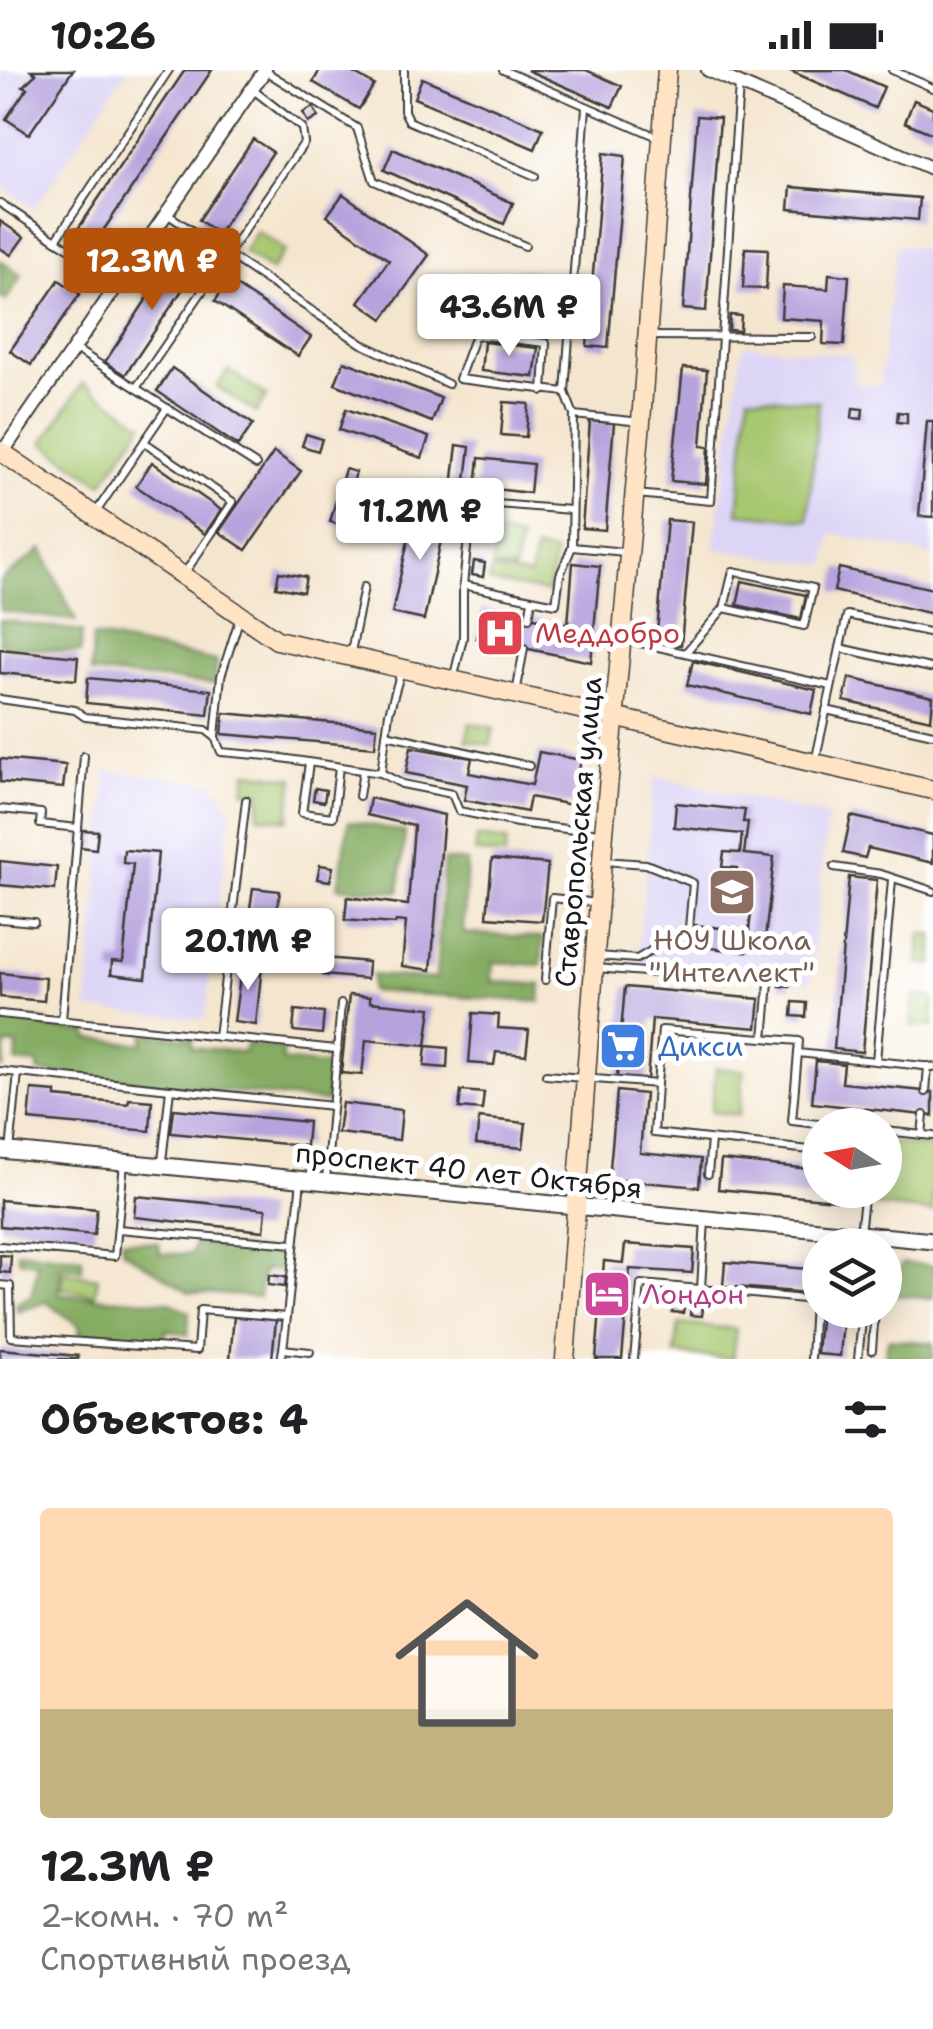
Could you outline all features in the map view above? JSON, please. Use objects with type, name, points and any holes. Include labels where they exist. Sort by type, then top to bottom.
[{"type":"main road","name":"Ставропольская улица","points":[[566,1359],[604,834],[642,422],[667,70]]},
{"type":"main road","points":[[1,453],[277,640],[933,790]]},
{"type":"street","points":[[1,453],[264,70]]},
{"type":"street","points":[[708,70],[933,169]]},
{"type":"street","name":"проспект 40 лет Октября","points":[[5,1150],[802,1230]]},
{"type":"street","name":"проспект 40 лет Октября","points":[[902,1240],[933,1241]]},
{"type":"lane","points":[[56,240],[169,70]]},
{"type":"lane","points":[[264,70],[358,128],[374,182],[526,246]]},
{"type":"lane","points":[[404,70],[404,111],[409,120],[535,176]]},
{"type":"lane","points":[[502,70],[661,138]]},
{"type":"lane","points":[[892,70],[933,88]]},
{"type":"lane","points":[[635,494],[712,501],[739,84]]},
{"type":"lane","points":[[136,388],[304,143],[302,128],[252,89]]},
{"type":"lane","points":[[463,586],[556,604],[560,575],[572,547],[574,416],[564,392],[586,107]]},
{"type":"lane","points":[[0,202],[120,281]]},
{"type":"lane","points":[[166,214],[362,344],[448,384]]},
{"type":"lane","points":[[543,391],[546,342],[475,335],[459,379],[543,391],[564,392]]},
{"type":"lane","points":[[647,336],[812,337]]},
{"type":"lane","points":[[74,348],[256,465]]},
{"type":"lane","points":[[94,516],[167,408]]},
{"type":"lane","points":[[574,416],[642,422]]},
{"type":"lane","points":[[144,442],[233,502],[182,576]]},
{"type":"lane","points":[[453,681],[462,638],[472,502],[571,510]]},
{"type":"lane","points":[[572,547],[630,552]]},
{"type":"lane","points":[[686,652],[724,608],[732,571],[814,588],[804,626],[724,608]]},
{"type":"lane","points":[[350,658],[364,587]]},
{"type":"lane","points":[[529,618],[532,600]]},
{"type":"lane","points":[[814,763],[847,615],[933,633]]},
{"type":"lane","points":[[240,616],[220,676],[215,737],[221,752],[382,773],[402,784],[452,794],[459,811],[604,834]]},
{"type":"lane","points":[[622,638],[832,686]]},
{"type":"lane","points":[[516,695],[524,648]]},
{"type":"lane","points":[[840,648],[930,668]]},
{"type":"lane","points":[[382,773],[386,734],[402,669]]},
{"type":"lane","points":[[0,699],[75,710],[85,717],[206,730],[215,737]]},
{"type":"lane","points":[[826,710],[933,734]]},
{"type":"lane","points":[[386,734],[529,766]]},
{"type":"lane","points":[[62,1020],[84,756]]},
{"type":"lane","points":[[309,762],[302,813],[333,817],[339,768]]},
{"type":"lane","points":[[360,796],[363,771]]},
{"type":"lane","points":[[218,1037],[246,800]]},
{"type":"lane","points":[[0,809],[41,813],[40,824],[78,828]]},
{"type":"lane","points":[[595,962],[637,959],[688,928],[693,883],[646,864],[602,861]]},
{"type":"lane","points":[[834,868],[881,874],[933,891]]},
{"type":"lane","points":[[876,1061],[892,880]]},
{"type":"lane","points":[[545,980],[552,898],[599,903]]},
{"type":"lane","points":[[0,919],[34,922]]},
{"type":"lane","points":[[595,962],[657,974]]},
{"type":"lane","points":[[764,1038],[770,982]]},
{"type":"lane","points":[[326,1181],[342,1004]]},
{"type":"lane","points":[[0,1014],[336,1049]]},
{"type":"lane","points":[[802,1122],[792,1121],[799,1040],[662,1030],[654,1133],[802,1149]]},
{"type":"lane","points":[[798,1053],[931,1066],[926,1092]]},
{"type":"lane","points":[[0,1071],[335,1108]]},
{"type":"lane","points":[[5,1150],[18,1073]]},
{"type":"lane","points":[[546,1075],[657,1084]]},
{"type":"lane","points":[[162,1165],[170,1089]]},
{"type":"lane","points":[[922,1134],[924,1115]]},
{"type":"lane","points":[[902,1132],[933,1136]]},
{"type":"lane","points":[[708,1174],[711,1140]]},
{"type":"lane","points":[[0,1246],[116,1256],[124,1162]]},
{"type":"lane","points":[[281,1359],[301,1179]]},
{"type":"lane","points":[[701,1290],[705,1219]]},
{"type":"lane","points":[[118,1229],[294,1244]]},
{"type":"lane","points":[[634,1359],[641,1284],[814,1300],[811,1359]]},
{"type":"lane","points":[[0,1285],[10,1286],[11,1336],[197,1350],[200,1310],[287,1317]]},
{"type":"lane","points":[[858,1359],[861,1328]]},
{"type":"lane","points":[[872,1350],[874,1328]]},
{"type":"lane","points":[[283,1349],[310,1352]]},
{"type":"shaded area","points":[[0,70],[127,70],[34,209],[0,186]]},
{"type":"shaded area","points":[[896,246],[933,253],[933,556],[832,533],[826,565],[714,549],[742,350],[747,345],[853,356],[854,383],[880,385]]},
{"type":"shaded area","points":[[107,771],[213,783],[231,809],[205,1019],[87,1009]]},
{"type":"shaded area","name":"НОУ Школа \"Интеллект\"","points":[[654,776],[827,816],[811,982],[637,967]]},
{"type":"green space","points":[[257,231],[285,250],[271,271],[243,252]]},
{"type":"green space","points":[[0,260],[22,275],[6,300],[0,296]]},
{"type":"green space","points":[[517,271],[559,276],[557,300],[514,295]]},
{"type":"green space","points":[[228,370],[267,396],[256,413],[217,387]]},
{"type":"green space","points":[[83,383],[143,424],[102,484],[43,443]]},
{"type":"green space","points":[[749,395],[819,402],[808,520],[738,513]]},
{"type":"green space","points":[[498,534],[520,538],[514,571],[492,567]]},
{"type":"green space","points":[[42,549],[76,621],[0,611],[0,581]]},
{"type":"green space","points":[[535,549],[555,553],[548,592],[489,582],[491,570],[530,576]]},
{"type":"green space","points":[[0,620],[82,632],[80,653],[0,645]]},
{"type":"green space","points":[[93,636],[217,661],[214,684],[91,673]]},
{"type":"green space","points":[[470,723],[494,728],[490,745],[466,740]]},
{"type":"green space","points":[[247,772],[294,778],[288,820],[258,816],[261,793],[244,791]]},
{"type":"green space","points":[[349,821],[405,832],[399,892],[338,887]]},
{"type":"green space","points":[[477,837],[507,841],[505,856],[475,852]]},
{"type":"green space","points":[[444,860],[467,862],[463,933],[543,938],[541,965],[493,962],[492,981],[541,985],[540,1002],[371,991],[372,975],[436,979]]},
{"type":"green space","points":[[921,934],[933,935],[933,965],[919,963]]},
{"type":"green space","points":[[914,996],[933,997],[933,1027],[911,1025]]},
{"type":"green space","points":[[0,1017],[47,1022],[47,1028],[88,1032],[88,1038],[142,1044],[144,1033],[192,1038],[192,1047],[244,1052],[246,1044],[283,1048],[282,1061],[330,1066],[326,1102],[38,1072],[38,1064],[16,1062],[17,1045],[6,1044],[0,1068]]},
{"type":"green space","points":[[716,1068],[744,1071],[739,1115],[711,1112]]},
{"type":"green space","points":[[902,1144],[933,1147],[933,1212],[893,1208],[902,1208]]},
{"type":"green space","points":[[122,1240],[159,1243],[160,1254],[192,1254],[194,1244],[283,1253],[282,1270],[263,1270],[259,1297],[189,1292],[122,1250]]},
{"type":"green space","points":[[17,1251],[82,1258],[82,1269],[61,1268],[59,1295],[169,1302],[189,1312],[188,1335],[166,1330],[165,1341],[79,1334],[80,1326],[46,1302],[17,1312],[17,1303],[32,1295],[38,1264],[19,1260]]},
{"type":"green space","points":[[902,1265],[933,1266],[933,1299],[902,1296]]},
{"type":"green space","points":[[64,1272],[98,1278],[95,1295],[61,1289]]},
{"type":"green space","points":[[679,1324],[736,1329],[732,1359],[675,1354]]},
{"type":"green space","points":[[888,1339],[933,1343],[933,1359],[885,1358]]},
{"type":"building","points":[[31,70],[73,70],[29,134],[6,119],[27,88],[23,86],[36,74]]},
{"type":"building","points":[[185,70],[212,70],[92,247],[74,235]]},
{"type":"building","points":[[320,70],[348,70],[374,85],[359,109],[313,82]]},
{"type":"building","points":[[527,70],[586,70],[622,86],[612,107]]},
{"type":"building","points":[[788,70],[846,70],[884,87],[875,108]]},
{"type":"building","points":[[422,78],[543,129],[535,149],[414,98]]},
{"type":"building","points":[[914,100],[933,108],[933,134],[905,122]]},
{"type":"building","points":[[313,107],[318,117],[308,123],[303,113]]},
{"type":"building","points":[[697,116],[720,118],[706,311],[683,309]]},
{"type":"building","points":[[253,139],[273,152],[218,234],[199,220]]},
{"type":"building","points":[[393,149],[513,203],[504,224],[384,170]]},
{"type":"building","points":[[603,153],[625,156],[608,348],[587,346]]},
{"type":"building","points":[[791,187],[920,198],[918,220],[789,209]]},
{"type":"building","points":[[343,194],[429,255],[383,319],[359,302],[389,260],[327,216]]},
{"type":"building","points":[[0,221],[24,237],[11,255],[0,248]]},
{"type":"building","points":[[745,248],[768,249],[766,289],[743,288]]},
{"type":"building","points":[[178,252],[199,265],[125,375],[105,362]]},
{"type":"building","points":[[829,274],[849,276],[844,345],[823,344],[824,321],[781,318],[783,286],[828,289]]},
{"type":"building","points":[[59,280],[80,294],[31,365],[10,351]]},
{"type":"building","points":[[229,281],[311,337],[298,356],[215,301]]},
{"type":"building","points":[[730,315],[741,316],[740,331],[729,330]]},
{"type":"building","points":[[484,342],[538,348],[534,377],[481,371]]},
{"type":"building","points":[[344,361],[441,398],[432,422],[335,384]]},
{"type":"building","points":[[172,368],[253,424],[238,446],[157,391]]},
{"type":"building","points":[[683,368],[707,370],[701,446],[709,447],[706,484],[671,481]]},
{"type":"building","points":[[504,402],[529,404],[526,437],[501,435]]},
{"type":"building","points":[[853,408],[863,409],[862,419],[852,418]]},
{"type":"building","points":[[346,409],[429,437],[422,458],[339,430]]},
{"type":"building","points":[[898,412],[907,413],[907,423],[897,422]]},
{"type":"building","points":[[590,421],[614,423],[605,530],[582,528]]},
{"type":"building","points":[[927,421],[933,421],[933,517],[919,516]]},
{"type":"building","points":[[306,434],[322,439],[318,451],[302,446]]},
{"type":"building","points":[[457,445],[470,447],[464,497],[451,495]]},
{"type":"building","points":[[274,452],[301,471],[246,550],[219,532]]},
{"type":"building","points":[[479,458],[533,464],[530,493],[476,487]]},
{"type":"building","points":[[152,462],[221,510],[205,534],[136,486]]},
{"type":"building","points":[[345,469],[356,472],[341,525],[330,522]]},
{"type":"building","points":[[416,505],[447,512],[424,620],[392,613]]},
{"type":"building","points":[[667,520],[692,522],[681,645],[656,643]]},
{"type":"building","points":[[474,561],[485,563],[483,577],[472,575]]},
{"type":"building","points":[[573,563],[600,566],[591,662],[476,638],[482,609],[568,624]]},
{"type":"building","points":[[839,568],[933,589],[933,614],[834,591]]},
{"type":"building","points":[[279,572],[306,577],[303,592],[276,587]]},
{"type":"building","points":[[742,581],[806,595],[801,619],[737,605]]},
{"type":"building","points":[[0,649],[78,657],[76,680],[0,673]]},
{"type":"building","points":[[693,661],[816,690],[811,714],[687,685]]},
{"type":"building","points":[[88,678],[211,690],[208,715],[86,703]]},
{"type":"building","points":[[849,678],[933,697],[931,720],[844,701]]},
{"type":"building","points":[[224,713],[377,727],[375,747],[222,734]]},
{"type":"building","points":[[411,747],[472,758],[469,773],[532,785],[539,752],[581,760],[572,805],[530,797],[527,812],[464,800],[467,785],[406,773]]},
{"type":"building","points":[[0,759],[66,765],[63,788],[0,782]]},
{"type":"building","points":[[315,788],[326,790],[324,802],[313,800]]},
{"type":"building","points":[[370,798],[444,815],[431,970],[402,966],[406,922],[345,920],[347,897],[408,905],[414,826],[367,815]]},
{"type":"building","points":[[676,803],[745,810],[743,822],[748,822],[744,854],[774,857],[764,949],[747,948],[747,952],[691,946],[693,925],[749,931],[754,885],[736,883],[737,868],[722,867],[724,852],[740,853],[742,834],[674,827]]},
{"type":"building","points":[[851,816],[933,835],[933,863],[868,848],[865,858],[843,853]]},
{"type":"building","points":[[82,830],[98,831],[96,849],[80,847]]},
{"type":"building","points":[[124,850],[158,853],[146,978],[111,974],[112,961],[123,962],[133,864],[123,863]]},
{"type":"building","points":[[492,859],[548,864],[542,921],[487,917]]},
{"type":"building","points":[[0,861],[57,867],[55,890],[0,885]]},
{"type":"building","points":[[320,865],[333,867],[330,881],[317,879]]},
{"type":"building","points":[[849,877],[877,880],[862,1052],[834,1049]]},
{"type":"building","points":[[253,888],[280,891],[275,925],[248,921]]},
{"type":"building","points":[[299,920],[313,921],[309,959],[295,958]]},
{"type":"building","points":[[325,958],[368,962],[367,979],[323,975]]},
{"type":"building","points":[[242,961],[262,964],[256,1025],[234,1022]]},
{"type":"building","points":[[781,965],[791,966],[790,987],[780,986]]},
{"type":"building","points":[[0,973],[46,978],[44,1001],[0,997]]},
{"type":"building","points":[[625,987],[760,999],[757,1028],[652,1019],[647,1080],[617,1077]]},
{"type":"building","points":[[349,995],[370,997],[370,1002],[431,1008],[426,1046],[366,1040],[362,1075],[341,1073]]},
{"type":"building","points":[[793,1002],[807,1003],[806,1017],[792,1016]]},
{"type":"building","points":[[295,1010],[324,1013],[322,1034],[293,1031]]},
{"type":"building","points":[[473,1013],[499,1015],[498,1028],[529,1030],[526,1055],[496,1052],[494,1065],[469,1063]]},
{"type":"building","points":[[426,1046],[448,1048],[447,1068],[424,1066]]},
{"type":"building","points":[[816,1061],[844,1064],[842,1083],[933,1092],[933,1116],[902,1113],[902,1108],[812,1103]]},
{"type":"building","points":[[32,1090],[56,1092],[56,1097],[128,1104],[129,1099],[152,1101],[150,1131],[29,1120]]},
{"type":"building","points":[[461,1091],[484,1093],[482,1110],[459,1108]]},
{"type":"building","points":[[617,1091],[645,1094],[640,1153],[701,1159],[699,1187],[609,1179]]},
{"type":"building","points":[[342,1103],[402,1110],[399,1140],[338,1133]]},
{"type":"building","points":[[174,1109],[308,1122],[306,1146],[171,1133]]},
{"type":"building","points":[[479,1118],[526,1123],[523,1148],[476,1144]]},
{"type":"building","points":[[721,1160],[802,1168],[802,1197],[718,1189]]},
{"type":"building","points":[[136,1196],[266,1209],[264,1231],[134,1217]]},
{"type":"building","points":[[0,1200],[97,1209],[94,1235],[0,1226]]},
{"type":"building","points":[[625,1244],[694,1249],[692,1273],[630,1269],[622,1359],[596,1359],[604,1261],[623,1263]]},
{"type":"building","points":[[0,1255],[11,1256],[10,1273],[0,1272]]},
{"type":"building","points":[[725,1262],[802,1268],[802,1293],[723,1286]]},
{"type":"building","points":[[269,1275],[286,1277],[285,1287],[268,1285]]},
{"type":"building","points":[[673,1299],[685,1301],[683,1313],[672,1312]]},
{"type":"building","points":[[691,1307],[703,1308],[702,1316],[690,1315]]},
{"type":"building","points":[[234,1316],[276,1320],[272,1359],[230,1359]]},
{"type":"building","points":[[819,1328],[842,1328],[840,1356],[817,1354]]},
{"type":"building","points":[[0,1349],[78,1356],[78,1359],[0,1359]]},
{"type":"place","name":"Меддобро","points":[[500,633]]},
{"type":"place","name":"НОУ Школа \"Интеллект\"","points":[[732,892]]},
{"type":"place","name":"Дикси","points":[[623,1046]]},
{"type":"place","name":"Лондон","points":[[607,1294]]}]
